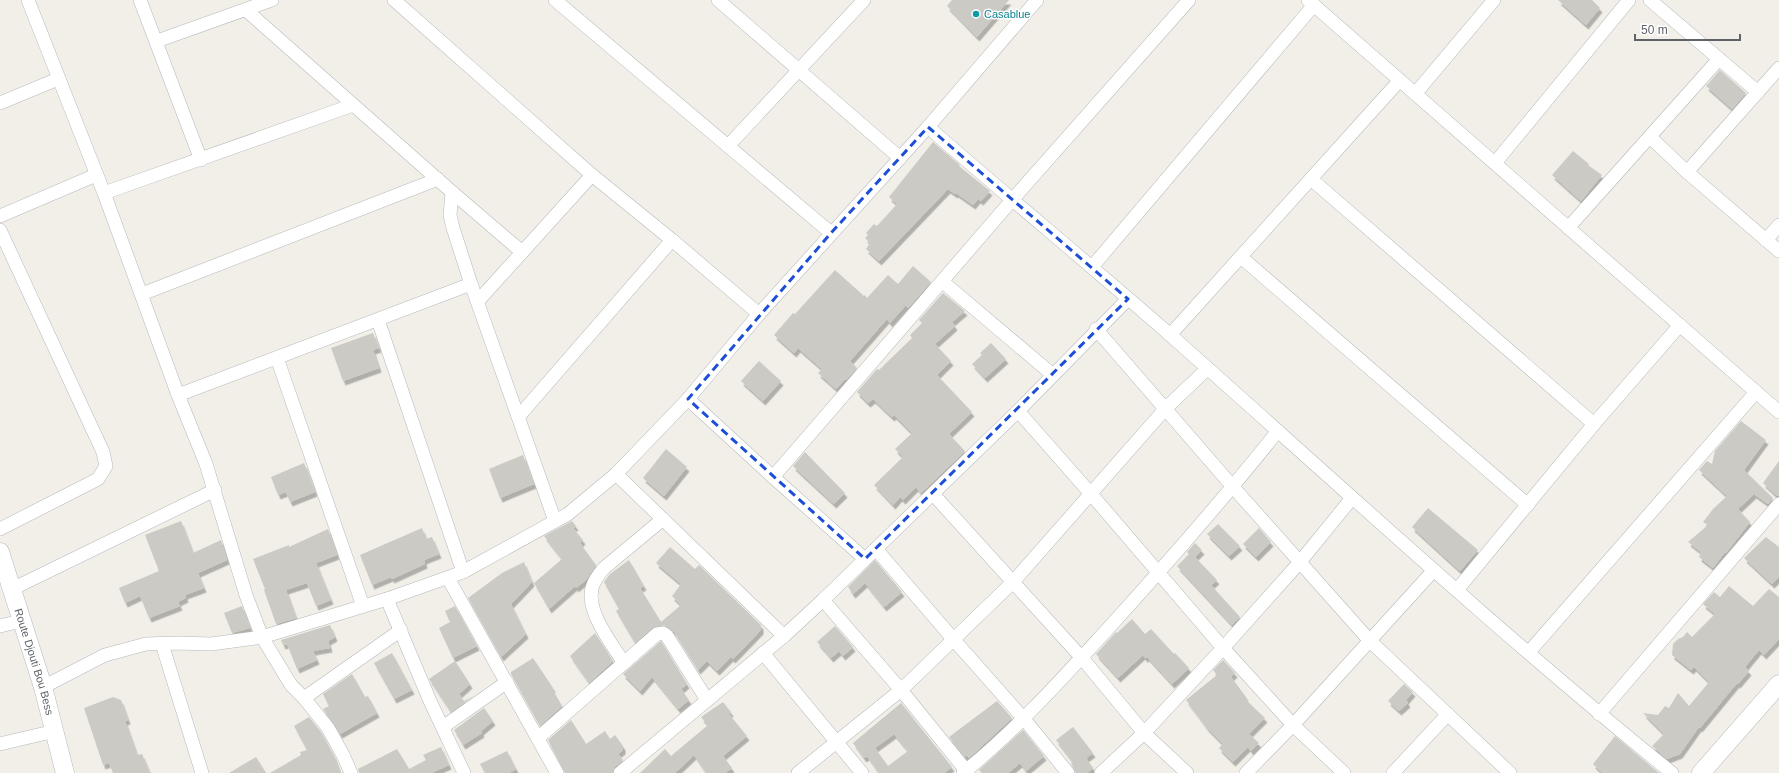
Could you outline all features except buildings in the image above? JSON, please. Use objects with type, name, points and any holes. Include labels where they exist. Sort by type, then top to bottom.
[{"type":"main road","name":"Route Djouti Bou Bess","points":[[0,552],[43,687],[65,773]]},
{"type":"main road","points":[[1701,773],[1779,684]]},
{"type":"street","points":[[28,0],[104,193],[178,395],[206,464],[246,595],[262,637],[291,686],[304,698],[328,728],[351,773]]},
{"type":"street","points":[[140,0],[157,41],[201,160]]},
{"type":"street","points":[[157,41],[272,0]]},
{"type":"street","points":[[394,0],[592,174],[759,314]]},
{"type":"street","points":[[555,0],[830,233]]},
{"type":"street","points":[[718,0],[900,158]]},
{"type":"street","points":[[728,146],[864,0]]},
{"type":"street","points":[[43,687],[105,655],[146,644],[212,644],[262,637],[387,599],[463,572],[555,521],[577,507],[616,474],[688,399],[759,314],[830,233],[928,127],[1037,0]]},
{"type":"street","points":[[773,477],[943,282],[1012,200],[1189,0]]},
{"type":"street","points":[[1495,163],[1629,0]]},
{"type":"street","points":[[1650,0],[1758,92]]},
{"type":"street","points":[[1415,94],[1491,1]]},
{"type":"street","points":[[1092,267],[1311,3],[1779,412]]},
{"type":"street","points":[[246,10],[522,252]]},
{"type":"street","points":[[1568,228],[1719,59]]},
{"type":"street","points":[[1687,172],[1779,68]]},
{"type":"street","points":[[0,103],[58,79]]},
{"type":"street","points":[[1170,335],[1400,80]]},
{"type":"street","points":[[104,193],[201,160],[353,105]]},
{"type":"street","points":[[928,127],[1170,335],[1277,432],[1599,714],[1672,773]]},
{"type":"street","points":[[1650,136],[1687,172],[1779,251]]},
{"type":"street","points":[[0,216],[96,174]]},
{"type":"street","points":[[478,301],[592,174]]},
{"type":"street","points":[[142,294],[438,179]]},
{"type":"street","points":[[1311,179],[1594,424]]},
{"type":"street","points":[[452,192],[450,215],[471,284],[555,521]]},
{"type":"street","points":[[1766,240],[1779,225]]},
{"type":"street","points":[[0,230],[103,452],[106,466],[98,479],[0,529]]},
{"type":"street","points":[[519,416],[672,240]]},
{"type":"street","points":[[1241,257],[1528,505]]},
{"type":"street","points":[[943,282],[1053,375]]},
{"type":"street","points":[[178,395],[471,284]]},
{"type":"street","points":[[620,773],[784,636],[823,600],[1018,411],[1096,329],[1128,299]]},
{"type":"street","points":[[378,320],[463,572]]},
{"type":"street","points":[[1457,590],[1594,424],[1680,325]]},
{"type":"street","points":[[1096,329],[1233,487],[1370,641],[1510,773]]},
{"type":"street","points":[[277,358],[363,606]]},
{"type":"street","points":[[798,773],[901,690],[1013,582],[1092,494],[1166,408],[1207,369]]},
{"type":"street","points":[[1529,652],[1756,392]]},
{"type":"street","points":[[688,399],[865,559]]},
{"type":"street","points":[[1018,411],[1092,494],[1223,648],[1293,725],[1344,773]]},
{"type":"street","points":[[823,600],[901,690],[966,772],[1024,719],[1082,658],[1159,573],[1233,487],[1277,432]]},
{"type":"street","points":[[616,474],[784,636]]},
{"type":"street","points":[[12,589],[215,490]]},
{"type":"street","points":[[933,494],[1082,658],[1144,733],[1187,773]]},
{"type":"street","points":[[1101,773],[1144,733],[1223,648],[1300,562],[1352,498]]},
{"type":"street","points":[[1599,714],[1779,504]]},
{"type":"street","points":[[624,663],[602,629],[593,610],[591,589],[596,577],[604,568],[663,519]]},
{"type":"street","points":[[876,549],[1024,719],[1068,773]]},
{"type":"street","points":[[1246,773],[1293,725],[1434,570]]},
{"type":"street","points":[[448,578],[557,773]]},
{"type":"street","points":[[387,599],[442,727],[464,773]]},
{"type":"street","points":[[0,626],[21,621]]},
{"type":"street","points":[[304,698],[401,630]]},
{"type":"street","points":[[538,738],[657,634],[663,633],[667,636],[707,700]]},
{"type":"street","points":[[162,644],[202,773]]},
{"type":"street","points":[[763,653],[838,742],[862,773]]},
{"type":"street","points":[[442,727],[507,682]]},
{"type":"street","points":[[1393,773],[1448,714]]},
{"type":"street","points":[[0,744],[55,731]]},
{"type":"highlighted area","points":[[928,127],[1128,299],[865,559],[688,399],[831,233]]},
{"type":"place","name":"Casablue","points":[[976,14]]}]
